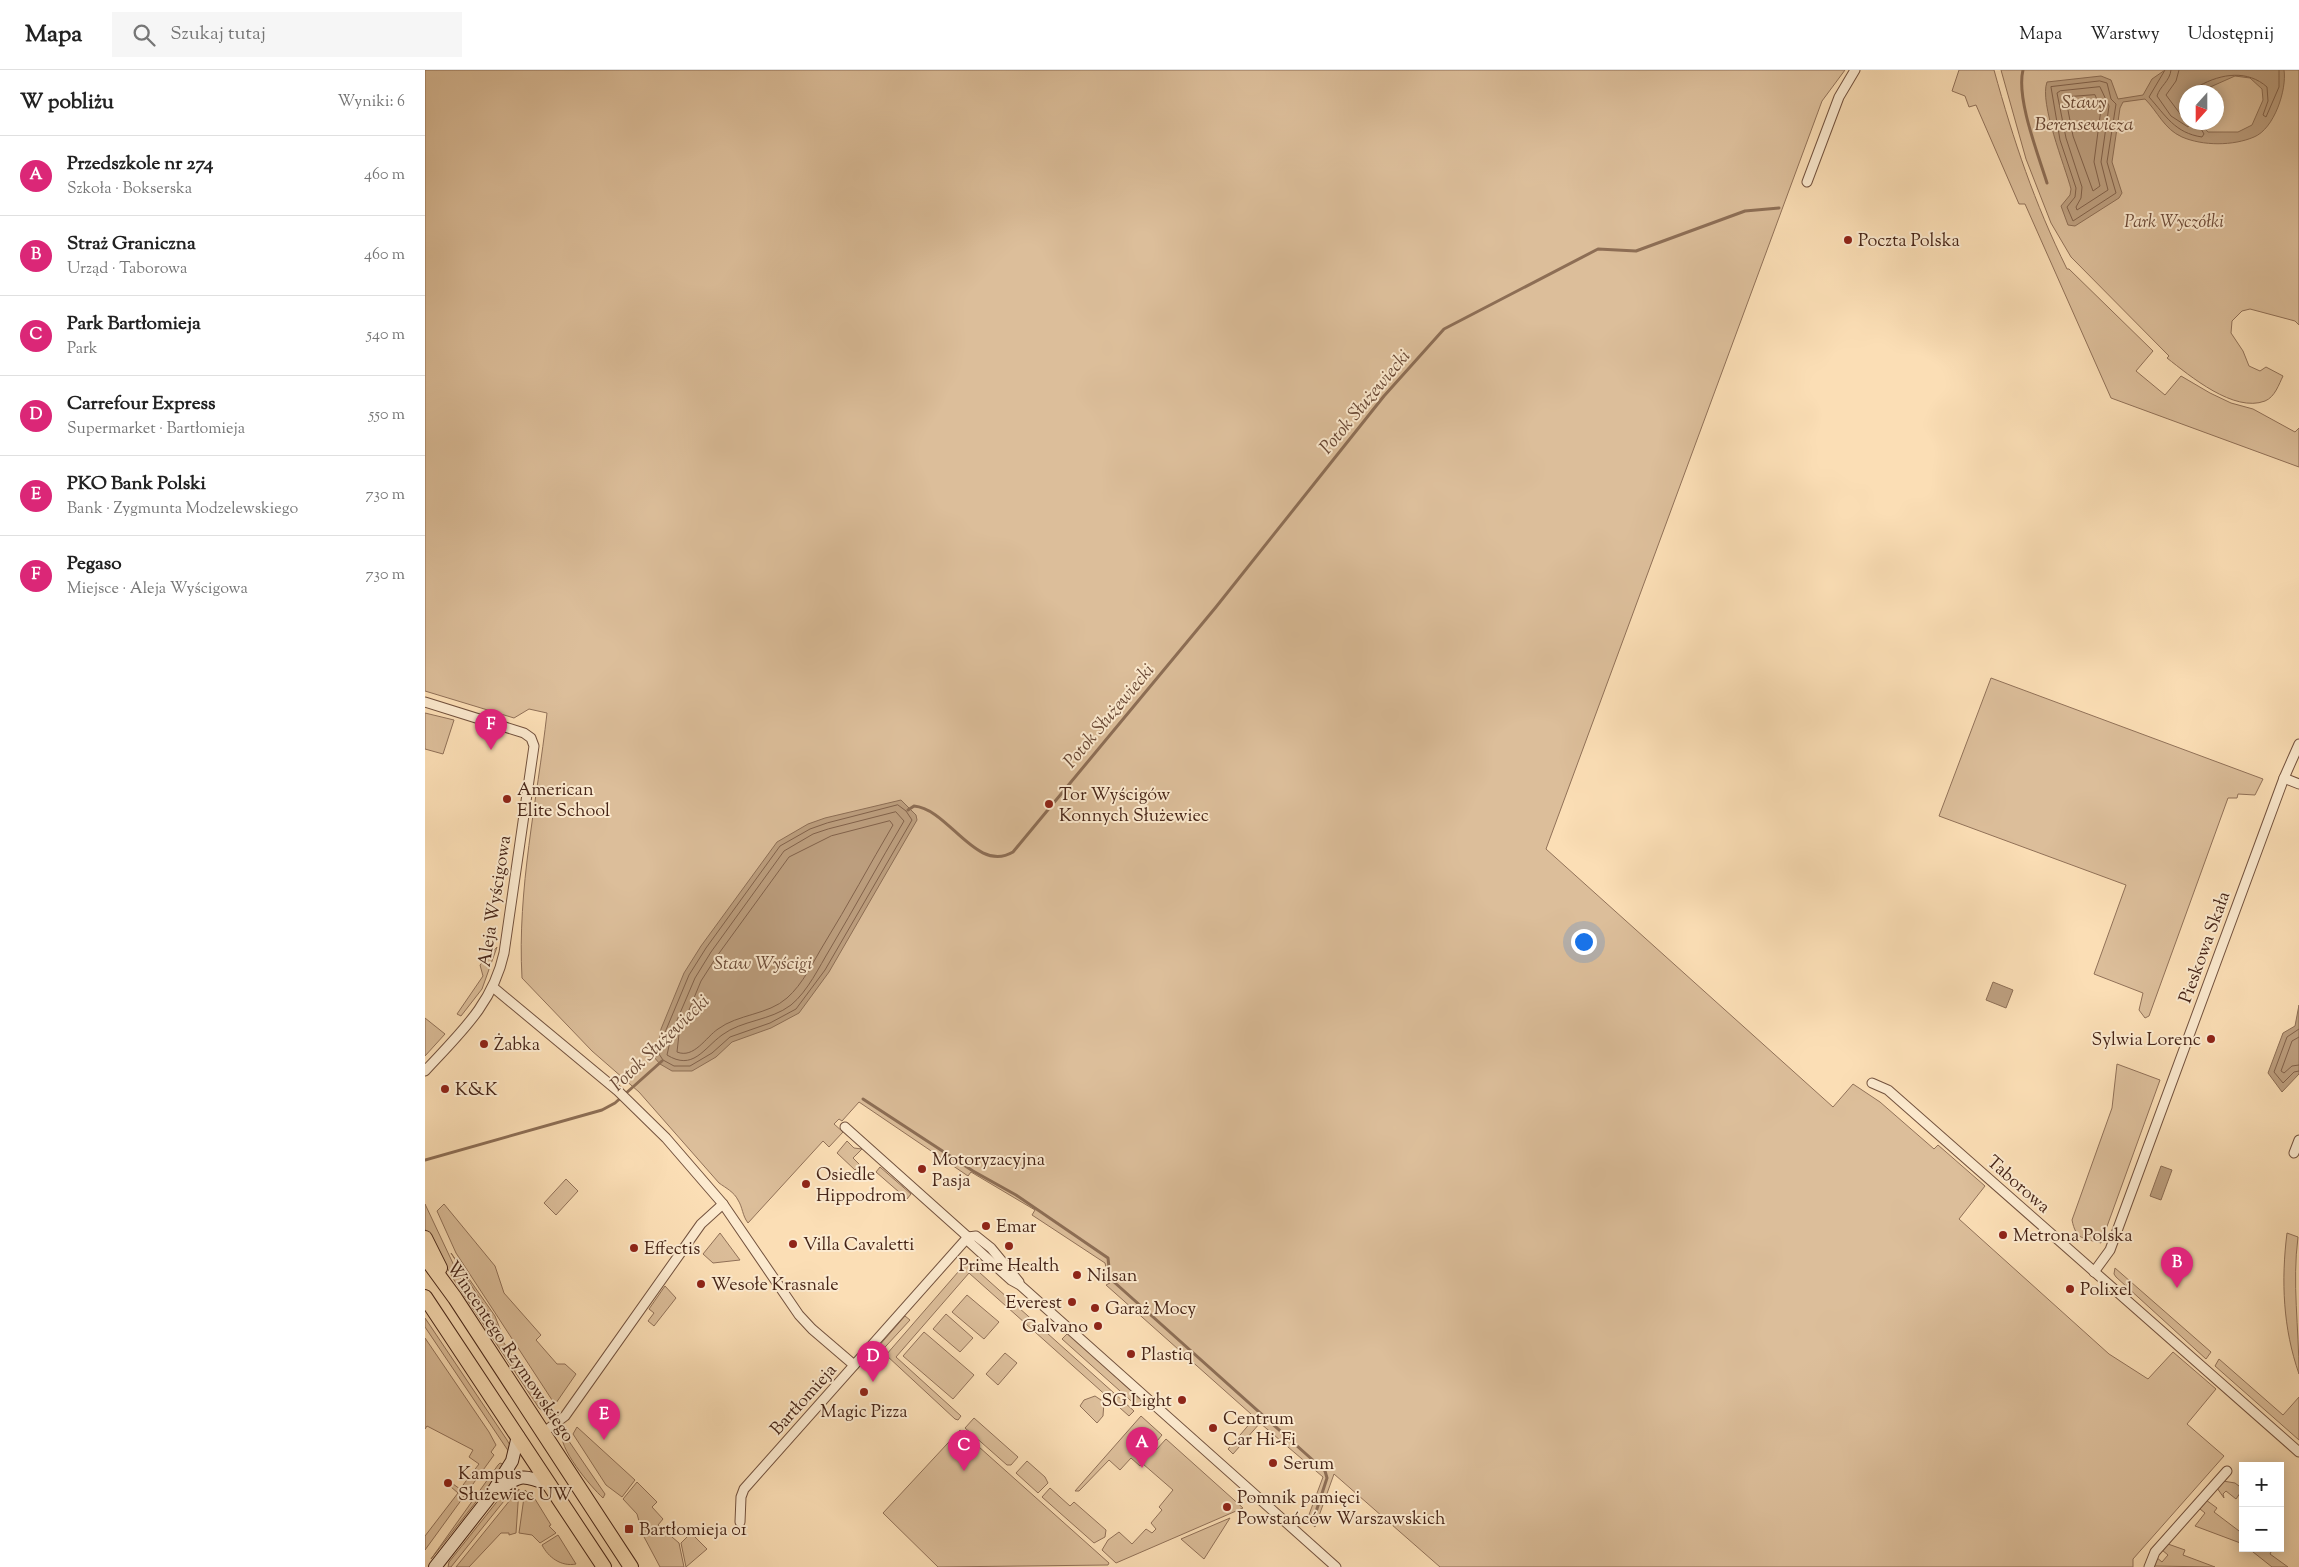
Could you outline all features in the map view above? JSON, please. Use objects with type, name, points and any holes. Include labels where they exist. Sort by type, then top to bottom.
[{"type":"main road","name":"Wincentego Rzymowskiego","points":[[427,1248],[455,1298],[631,1567]]},
{"type":"main road","points":[[425,1297],[604,1567]]},
{"type":"street","points":[[1807,182],[1839,97],[1855,70]]},
{"type":"street","name":"Aleja Wyścigowa","points":[[425,702],[525,733],[533,742],[504,953],[494,988],[618,1091],[666,1138],[723,1204],[793,1307],[812,1329],[854,1366]]},
{"type":"street","name":"Pieskowa Skała","points":[[2095,1272],[2110,1250],[2284,778],[2299,744]]},
{"type":"street","points":[[2284,778],[2299,784]]},
{"type":"street","points":[[425,1071],[477,1013],[494,988]]},
{"type":"street","name":"Taborowa","points":[[1872,1082],[1888,1090],[2299,1452]]},
{"type":"street","points":[[845,1127],[967,1238],[976,1236],[986,1244],[1020,1284],[1336,1567]]},
{"type":"street","points":[[2294,1153],[2299,1140]]},
{"type":"street","points":[[544,1432],[565,1416],[701,1224],[723,1204]]},
{"type":"street","name":"Bartłomieja","points":[[740,1522],[741,1497],[744,1489],[967,1238]]},
{"type":"street","points":[[435,1567],[489,1498],[512,1461],[518,1436]]},
{"type":"street","points":[[2149,1567],[2155,1552],[2227,1471]]},
{"type":"street","points":[[489,1498],[516,1477],[529,1477],[549,1485]]},
{"type":"green space","name":"Tor Wyścigów Konnych Służewiec","points":[[425,70],[1845,70],[1822,101],[1546,849],[1833,1107],[1853,1084],[1880,1102],[1934,1149],[1938,1145],[1985,1186],[1959,1219],[2109,1354],[2148,1379],[2173,1352],[2216,1389],[2187,1424],[2224,1456],[2133,1559],[2133,1567],[1440,1567],[1334,1474],[1315,1527],[1307,1520],[1323,1477],[1260,1423],[1233,1454],[1228,1449],[1252,1421],[1251,1414],[1106,1285],[1110,1283],[1105,1263],[1032,1215],[1035,1210],[971,1172],[968,1176],[859,1102],[842,1121],[839,1119],[834,1124],[843,1132],[829,1147],[823,1141],[748,1223],[740,1203],[730,1190],[719,1183],[639,1092],[592,1051],[522,978],[522,912],[525,879],[547,713],[529,709],[514,718],[425,691]]},
{"type":"green space","points":[[1959,70],[1994,70],[2026,171],[2044,220],[2067,269],[2153,351],[2136,371],[2165,395],[2181,376],[2210,393],[2231,403],[2253,409],[2295,432],[2299,428],[2299,467],[2111,398],[2025,204],[2019,204],[1976,105],[1969,107],[1965,96],[1952,91]]},
{"type":"green space","name":"Park Wyczółki","points":[[2001,70],[2299,70],[2299,325],[2295,321],[2250,309],[2242,311],[2232,321],[2231,333],[2243,351],[2249,366],[2260,371],[2266,367],[2283,376],[2271,397],[2265,401],[2253,403],[2240,402],[2226,397],[2200,383],[2167,358],[2169,356],[2071,257],[2051,223],[2026,159]]},
{"type":"green space","points":[[1991,678],[2263,779],[2255,795],[2238,794],[2237,798],[2228,798],[2149,1016],[2145,1018],[2139,1010],[2143,993],[2094,974],[2126,885],[1939,816]]},
{"type":"green space","points":[[425,713],[454,720],[443,754],[425,749]]},
{"type":"green space","points":[[497,947],[482,989],[461,1016],[457,1014],[483,976],[480,965]]},
{"type":"green space","points":[[425,1018],[445,1034],[425,1056]]},
{"type":"green space","points":[[2117,1064],[2160,1080],[2101,1243],[2078,1235],[2072,1220],[2112,1108]]},
{"type":"green space","points":[[847,1141],[854,1148],[862,1149],[853,1158],[860,1165],[855,1170],[837,1153]]},
{"type":"green space","points":[[880,1167],[911,1194],[907,1199],[876,1172]]},
{"type":"green space","points":[[566,1179],[578,1191],[556,1215],[544,1203]]},
{"type":"green space","points":[[425,1204],[458,1274],[552,1415],[545,1413],[539,1408],[454,1280],[425,1229]]},
{"type":"green space","points":[[444,1204],[495,1266],[504,1293],[541,1335],[536,1340],[557,1364],[565,1364],[576,1374],[556,1403],[554,1403],[456,1253],[437,1211]]},
{"type":"green space","points":[[720,1233],[740,1260],[713,1263],[703,1254]]},
{"type":"green space","points":[[2287,1233],[2298,1237],[2296,1288],[2299,1374],[2290,1339],[2285,1304],[2284,1269]]},
{"type":"green space","points":[[451,1253],[495,1316],[502,1334]]},
{"type":"green space","points":[[965,1264],[970,1264],[1134,1411],[1129,1416],[969,1273],[896,1357],[961,1416],[958,1420],[955,1419],[886,1355]]},
{"type":"green space","points":[[2115,1268],[2211,1352],[2206,1359],[2116,1277],[2114,1274]]},
{"type":"green space","points":[[665,1286],[676,1298],[654,1326],[648,1321],[654,1313],[649,1309]]},
{"type":"green space","points":[[967,1295],[999,1322],[984,1339],[952,1312]]},
{"type":"green space","points":[[946,1314],[973,1338],[960,1352],[933,1329]]},
{"type":"green space","points":[[905,1316],[910,1320],[875,1358],[871,1355]]},
{"type":"green space","points":[[425,1318],[507,1440],[511,1447],[511,1455],[425,1327]]},
{"type":"green space","points":[[924,1332],[974,1375],[953,1399],[903,1356]]},
{"type":"green space","points":[[1068,1333],[1141,1400],[1139,1408],[1062,1339]]},
{"type":"green space","points":[[425,1338],[496,1445],[491,1452],[494,1455],[425,1550],[425,1536],[458,1493],[451,1487],[453,1484],[460,1489],[479,1464],[469,1457],[473,1450],[427,1426],[425,1429]]},
{"type":"green space","points":[[1005,1353],[1017,1363],[998,1385],[986,1374]]},
{"type":"green space","points":[[2219,1359],[2283,1415],[2299,1397],[2299,1440],[2215,1366]]},
{"type":"green space","points":[[1095,1396],[1104,1402],[1103,1416],[1097,1423],[1080,1406],[1084,1400]]},
{"type":"green space","points":[[1141,1416],[1162,1435],[1152,1447],[1156,1450],[1166,1439],[1243,1508],[1116,1563],[1102,1550],[1108,1540],[1119,1532],[1132,1544],[1146,1529],[1152,1533],[1156,1529],[1151,1523],[1162,1510],[1159,1507],[1173,1490],[1143,1464],[1140,1466],[1131,1458],[1120,1470],[1109,1460],[1079,1491],[1075,1491]]},
{"type":"green space","points":[[974,1418],[1018,1457],[1011,1465],[1007,1465],[965,1428]]},
{"type":"green space","points":[[577,1427],[635,1480],[622,1497],[606,1485],[573,1434]]},
{"type":"green space","points":[[960,1430],[1109,1563],[1108,1565],[938,1567],[883,1513]]},
{"type":"green space","points":[[562,1431],[605,1494],[603,1498],[576,1466],[565,1447]]},
{"type":"green space","points":[[1027,1461],[1045,1477],[1048,1483],[1038,1493],[1016,1473]]},
{"type":"green space","points":[[500,1463],[505,1465],[431,1559],[498,1465]]},
{"type":"green space","points":[[2223,1481],[2235,1483],[2239,1486],[2239,1495],[2236,1499],[2226,1491],[2223,1494],[2224,1498],[2217,1488]]},
{"type":"green space","points":[[637,1482],[657,1502],[652,1507],[663,1519],[658,1525],[679,1543],[684,1567],[660,1567],[643,1535],[637,1514],[623,1499]]},
{"type":"green space","points":[[511,1484],[516,1486],[451,1567],[448,1567],[449,1562]]},
{"type":"green space","points":[[1050,1488],[1070,1506],[1074,1502],[1106,1530],[1105,1537],[1094,1543],[1042,1497]]},
{"type":"green space","points":[[519,1489],[516,1533],[509,1535],[509,1533],[501,1533],[469,1567],[456,1567]]},
{"type":"green space","points":[[525,1490],[535,1499],[551,1525],[549,1526],[556,1533],[540,1543],[532,1535],[519,1533]]},
{"type":"green space","points":[[2206,1500],[2217,1508],[2214,1512],[2239,1531],[2239,1542],[2195,1526],[2205,1513],[2200,1509]]},
{"type":"green space","points":[[1230,1518],[1204,1559],[1181,1539]]},
{"type":"green space","points":[[691,1533],[707,1549],[686,1567],[681,1543]]},
{"type":"green space","points":[[558,1535],[576,1564],[565,1564],[556,1560],[551,1557],[542,1545]]},
{"type":"green space","points":[[2168,1544],[2185,1550],[2183,1555],[2215,1567],[2153,1566],[2156,1557],[2162,1562],[2168,1555],[2162,1550]]},
{"type":"green space","points":[[2253,1552],[2271,1552],[2270,1554],[2288,1567],[2272,1567]]},
{"type":"water","name":"Stawy Berensewicza","points":[[2165,70],[2284,70],[2281,98],[2268,126],[2254,137],[2237,142],[2218,144],[2190,140],[2170,130],[2145,99],[2123,102],[2120,108],[2112,162],[2122,193],[2119,198],[2075,226],[2068,225],[2061,206],[2070,195],[2071,189],[2049,119],[2045,92],[2047,82],[2101,76],[2111,80],[2118,99],[2143,95],[2152,79]]},
{"type":"water","name":"Staw Wyścigi","points":[[901,800],[916,815],[917,820],[829,972],[799,1013],[771,1028],[732,1042],[716,1057],[692,1071],[672,1071],[660,1064],[653,1056],[659,1043],[661,1029],[684,973],[701,946],[777,842],[808,824],[825,818]]},
{"type":"water","points":[[1993,982],[2013,990],[2006,1008],[1986,1000]]},
{"type":"water","points":[[2299,1005],[2299,1074],[2282,1092],[2268,1073],[2283,1033],[2295,1026]]},
{"type":"water","points":[[2161,1166],[2172,1170],[2161,1200],[2150,1196]]},
{"type":"waterway","name":"Potok Służewiecki","points":[[2023,70],[2022,82],[2025,110],[2047,183]]},
{"type":"waterway","name":"Potok Służewiecki","points":[[908,810],[914,806],[927,810],[975,848],[987,855],[1000,856],[1013,852],[1216,607],[1384,396],[1444,329],[1598,249],[1636,251],[1745,211],[1779,208]]},
{"type":"waterway","name":"Potok Służewiecki","points":[[425,1160],[602,1110],[615,1103],[662,1061]]},
{"type":"waterway","points":[[863,1099],[973,1171],[1016,1195],[1108,1258],[1110,1277],[1114,1282],[1325,1471],[1327,1478],[1313,1521]]},
{"type":"place","name":"Poczta Polska","points":[[1848,240]]},
{"type":"place","name":"Pegaso","points":[[491,750]]},
{"type":"place","name":"American Elite School","points":[[507,799]]},
{"type":"place","name":"Tor Wyścigów Konnych Służewiec","points":[[1049,804]]},
{"type":"place","name":"Sylwia Lorenc","points":[[2211,1039]]},
{"type":"place","name":"Żabka","points":[[484,1044]]},
{"type":"place","name":"K&K","points":[[445,1089]]},
{"type":"place","name":"Motoryzacyjna Pasja","points":[[922,1169]]},
{"type":"place","name":"Osiedle Hippodrom","points":[[806,1184]]},
{"type":"place","name":"Emar","points":[[986,1226]]},
{"type":"place","name":"Metrona Polska","points":[[2003,1235]]},
{"type":"place","name":"Villa Cavaletti","points":[[793,1244]]},
{"type":"place","name":"Prime Health","points":[[1009,1246]]},
{"type":"place","name":"Effectis","points":[[634,1248]]},
{"type":"place","name":"Nilsan","points":[[1077,1275]]},
{"type":"place","name":"Wesołe Krasnale","points":[[701,1284]]},
{"type":"place","name":"Straż Graniczna","points":[[2177,1288]]},
{"type":"place","name":"Polixel","points":[[2070,1289]]},
{"type":"place","name":"Everest","points":[[1072,1302]]},
{"type":"place","name":"Garaż Mocy","points":[[1095,1308]]},
{"type":"place","name":"Galvano","points":[[1098,1326]]},
{"type":"place","name":"Plastiq","points":[[1131,1354]]},
{"type":"place","name":"Carrefour Express","points":[[873,1382]]},
{"type":"place","name":"Magic Pizza","points":[[864,1392]]},
{"type":"place","name":"SG Light","points":[[1182,1400]]},
{"type":"place","name":"Centrum Car Hi-Fi","points":[[1213,1428]]},
{"type":"place","name":"PKO Bank Polski","points":[[604,1440]]},
{"type":"place","name":"Serum","points":[[1273,1463]]},
{"type":"place","name":"Przedszkole nr 274","points":[[1142,1468]]},
{"type":"place","name":"Park Bartłomieja","points":[[964,1471]]},
{"type":"place","name":"Kampus Służewiec UW","points":[[448,1483]]},
{"type":"place","name":"Pomnik pamięci Powstańców Warszawskich","points":[[1227,1507]]},
{"type":"place","name":"Bartłomieja 01","points":[[629,1529]]}]
